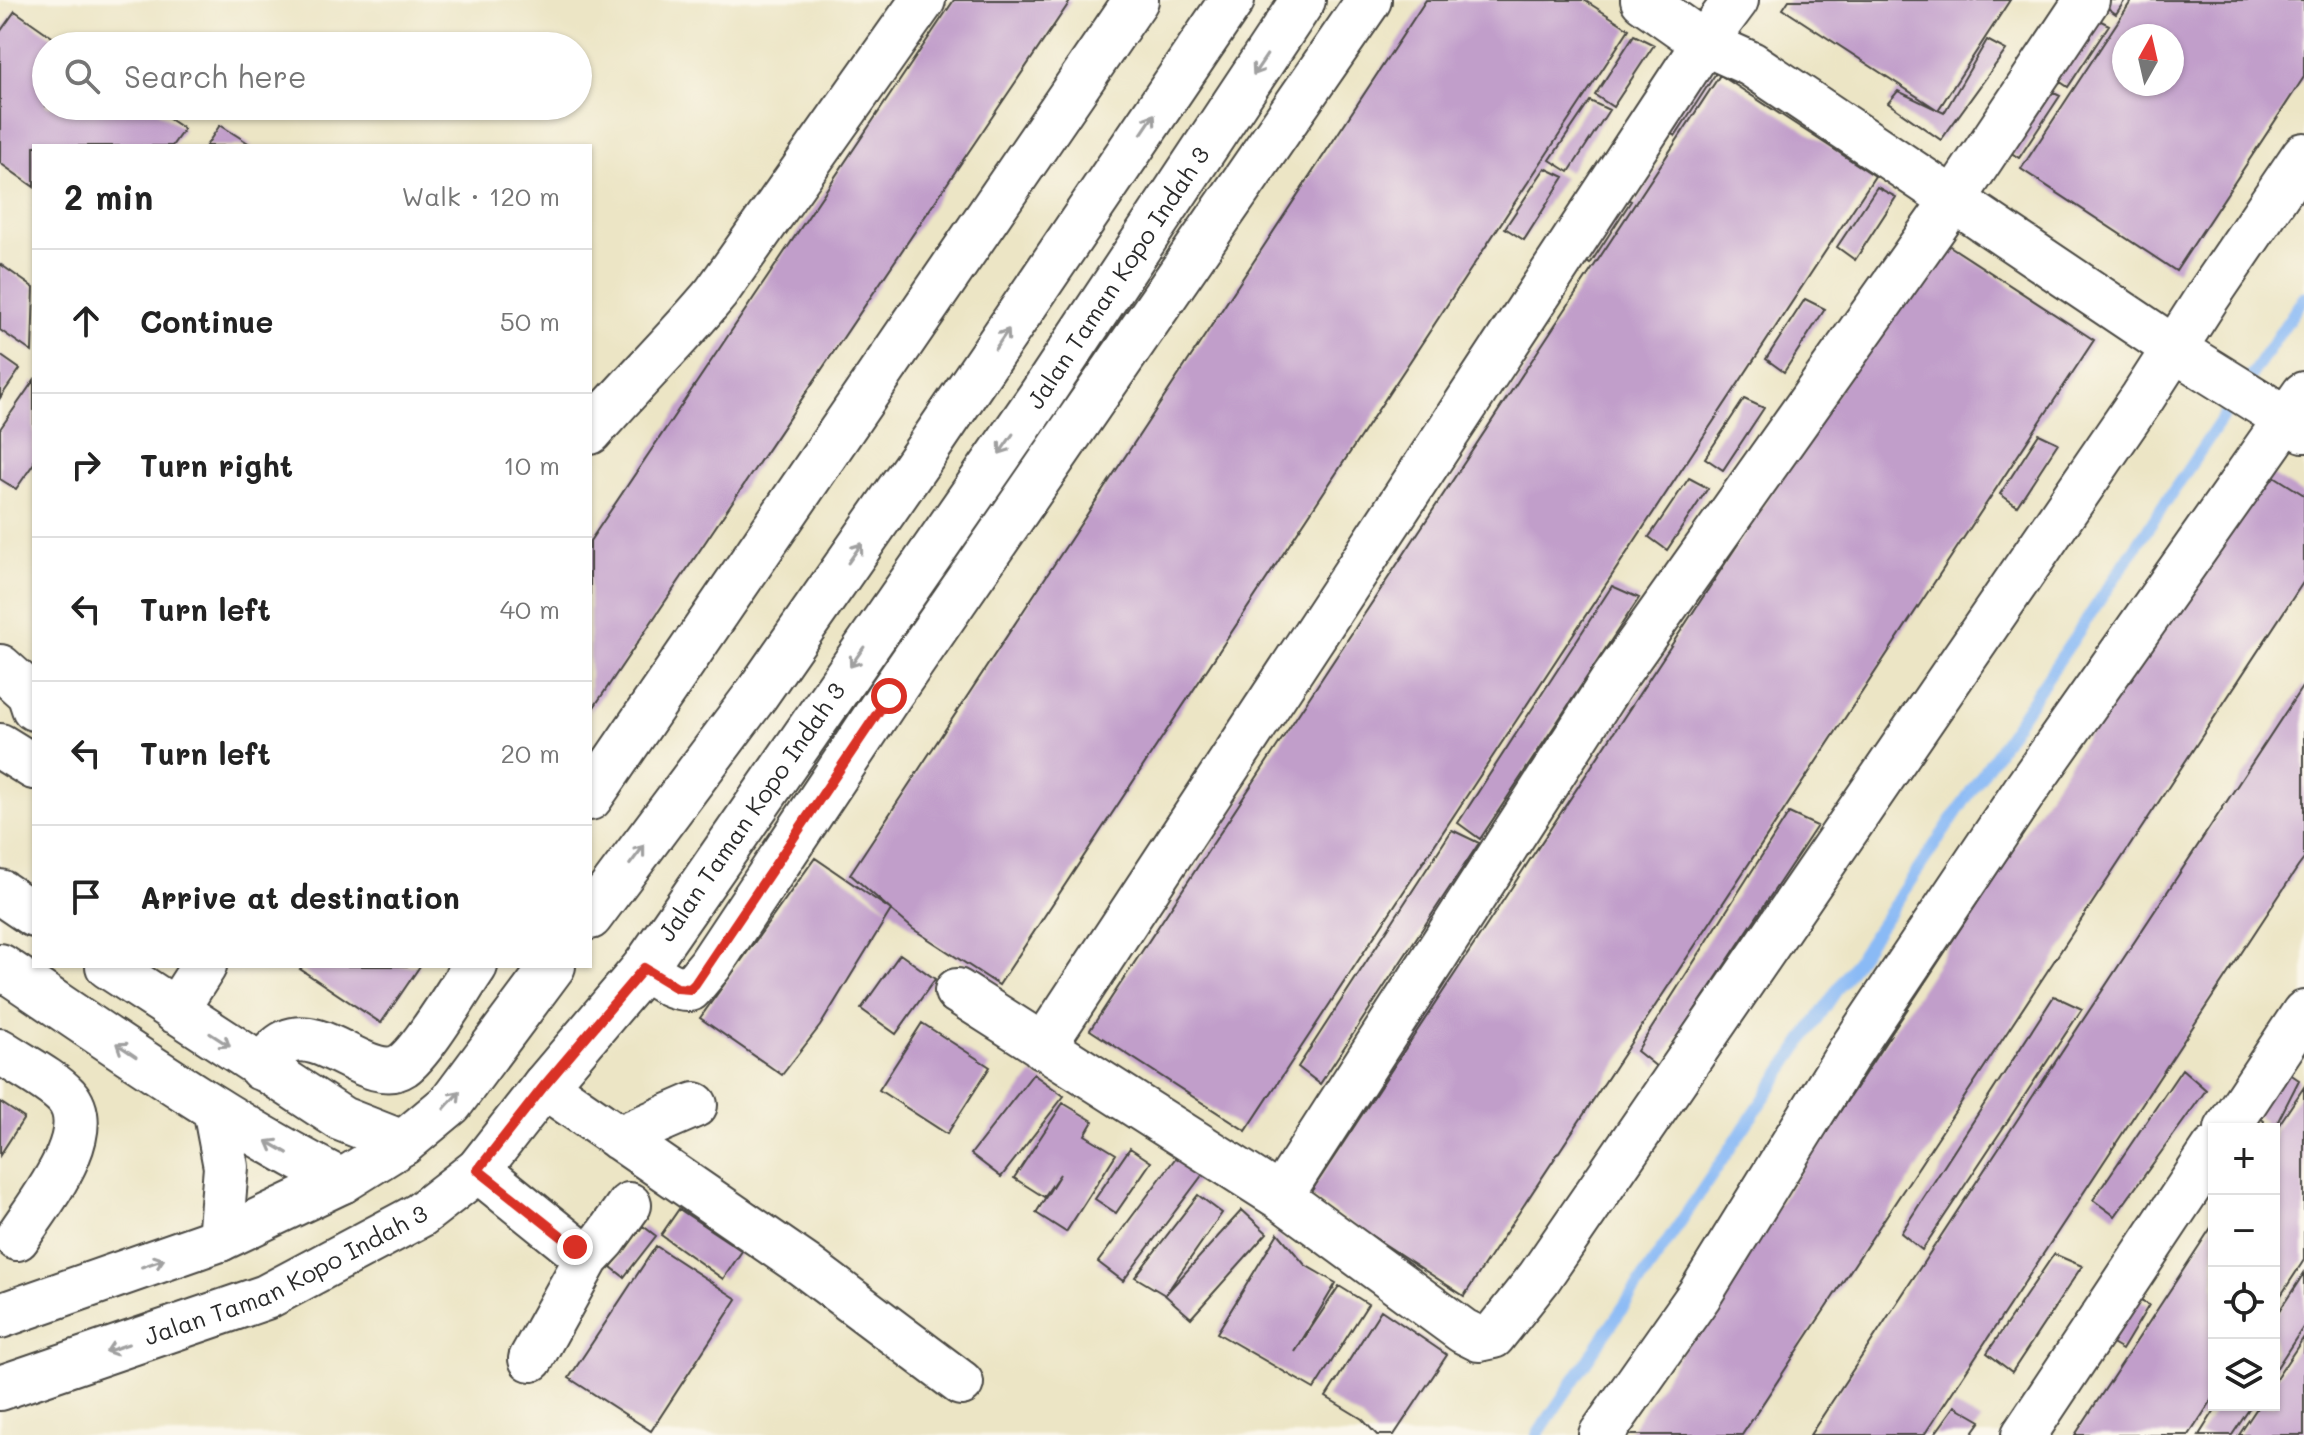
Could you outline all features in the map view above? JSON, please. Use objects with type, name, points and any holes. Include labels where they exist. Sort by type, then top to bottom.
[{"type":"street","points":[[592,430],[716,293],[923,0]]},
{"type":"street","points":[[592,795],[1136,0]]},
{"type":"street","points":[[592,914],[756,695],[935,438],[1232,0]]},
{"type":"street","name":"Jalan Taman Kopo Indah 3","points":[[0,1388],[266,1297],[420,1215],[478,1170],[644,968],[808,727],[1039,398],[1303,0]]},
{"type":"street","points":[[644,968],[677,988],[690,989],[695,984],[1075,424],[1369,0]]},
{"type":"street","points":[[1601,1435],[1700,1294],[1849,1053],[2024,792],[2291,412],[2182,353],[1751,64],[1711,17],[1643,0]]},
{"type":"street","points":[[1280,1197],[1613,680],[1954,199],[2087,0]]},
{"type":"street","points":[[1043,1047],[1711,17]]},
{"type":"street","points":[[957,991],[1280,1197],[1463,1331],[1479,1339],[1493,1336],[1548,1265],[2143,397],[2182,353],[2304,155]]},
{"type":"street","points":[[1039,398],[1075,424]]},
{"type":"street","points":[[0,667],[29,693],[32,702]]},
{"type":"street","points":[[756,695],[808,727]]},
{"type":"street","points":[[0,892],[32,914]]},
{"type":"street","points":[[0,966],[215,1109],[281,1150],[342,1181]]},
{"type":"street","points":[[111,968],[342,1119],[403,1143]]},
{"type":"street","points":[[175,1011],[203,968]]},
{"type":"street","points":[[261,1068],[278,1047],[290,1040],[307,1039],[376,1068],[389,1070],[403,1065],[422,1044],[474,968]]},
{"type":"street","points":[[0,1316],[220,1239],[342,1181],[403,1143],[451,1103],[552,968]]},
{"type":"street","points":[[2231,1123],[2304,1013]]},
{"type":"street","points":[[0,1051],[65,1094],[75,1109],[75,1142],[17,1238]]},
{"type":"street","points":[[544,1086],[804,1265],[961,1383]]},
{"type":"street","points":[[619,1138],[695,1105]]},
{"type":"street","points":[[215,1109],[226,1167],[220,1239]]},
{"type":"street","points":[[2024,1435],[2208,1158]]},
{"type":"street","points":[[478,1170],[587,1258]]},
{"type":"street","points":[[531,1359],[587,1258],[629,1205]]},
{"type":"building","points":[[954,0],[1071,0],[592,710],[592,538]]},
{"type":"building","points":[[1426,0],[1584,0],[1629,29],[999,985],[913,929],[850,874]]},
{"type":"building","points":[[1789,0],[2010,0],[1938,110],[1783,9]]},
{"type":"building","points":[[2097,0],[2125,0],[2116,14]]},
{"type":"building","points":[[2132,0],[2304,0],[2304,77],[2176,271],[2021,169],[2112,30],[2112,96],[2184,96],[2184,24],[2116,24]]},
{"type":"building","points":[[15,11],[45,32],[32,32],[32,120],[171,120],[184,129],[173,144],[32,144],[32,186],[0,163],[0,32]]},
{"type":"building","points":[[2089,15],[2109,25],[2068,87],[2050,75]]},
{"type":"building","points":[[1634,35],[1654,45],[1613,107],[1595,95]]},
{"type":"building","points":[[1987,40],[2006,50],[1941,140],[1888,103],[1898,91],[1944,113]]},
{"type":"building","points":[[1697,64],[1716,73],[1675,136],[1657,124]]},
{"type":"building","points":[[1720,75],[1875,176],[1246,1131],[1090,1030]]},
{"type":"building","points":[[2040,86],[2060,96],[2019,158],[2001,146]]},
{"type":"building","points":[[1590,101],[1609,110],[1569,172],[1550,160]]},
{"type":"building","points":[[220,125],[250,144],[207,144]]},
{"type":"building","points":[[1545,168],[1564,177],[1524,240],[1505,228]]},
{"type":"building","points":[[1877,187],[1896,197],[1855,260],[1837,247]]},
{"type":"building","points":[[1612,192],[1631,201],[1590,264],[1572,252]]},
{"type":"building","points":[[1939,239],[2094,340],[1464,1296],[1309,1195]]},
{"type":"building","points":[[0,264],[32,287],[32,352],[0,330]]},
{"type":"building","points":[[1805,299],[1825,309],[1784,372],[1766,359]]},
{"type":"building","points":[[0,355],[20,369],[0,398]]},
{"type":"building","points":[[32,383],[32,466],[16,489],[0,479],[0,429]]},
{"type":"building","points":[[1744,399],[1764,408],[1723,470],[1705,458]]},
{"type":"building","points":[[2039,434],[2058,443],[2017,506],[2000,494]]},
{"type":"building","points":[[2263,469],[2304,495],[2304,581],[1937,1139],[1742,1435],[1627,1435]]},
{"type":"building","points":[[1689,478],[1708,488],[1667,550],[1649,537]]},
{"type":"building","points":[[1612,586],[1639,598],[1480,839],[1458,823]]},
{"type":"building","points":[[2304,684],[2304,859],[1924,1435],[1810,1435]]},
{"type":"building","points":[[1789,813],[1817,826],[1657,1067],[1637,1051]]},
{"type":"building","points":[[1452,830],[1479,843],[1320,1084],[1298,1067]]},
{"type":"building","points":[[815,858],[891,910],[820,1026],[782,1075],[700,1018]]},
{"type":"building","points":[[900,954],[935,979],[896,1034],[861,1009]]},
{"type":"building","points":[[301,968],[419,968],[381,1023]]},
{"type":"building","points":[[2054,996],[2082,1009],[1922,1250],[1901,1233]]},
{"type":"building","points":[[922,1023],[990,1067],[947,1134],[879,1090]]},
{"type":"building","points":[[2277,1065],[2299,1080],[2277,1123],[2263,1123],[2253,1112]]},
{"type":"building","points":[[2182,1069],[2206,1090],[2115,1216],[2093,1200]]},
{"type":"building","points":[[1033,1074],[1064,1096],[1001,1177],[971,1154]]},
{"type":"building","points":[[2304,1087],[2304,1260],[2280,1297],[2280,1195],[2280,1123]]},
{"type":"building","points":[[0,1102],[24,1118],[0,1155]]},
{"type":"building","points":[[1063,1103],[1093,1121],[1085,1135],[1116,1154],[1066,1232],[1036,1213],[1060,1174],[1044,1197],[1014,1178]]},
{"type":"building","points":[[1130,1148],[1151,1162],[1116,1213],[1095,1199]]},
{"type":"building","points":[[1177,1156],[1203,1174],[1123,1281],[1098,1262]]},
{"type":"building","points":[[1198,1195],[1222,1213],[1165,1295],[1135,1277]]},
{"type":"building","points":[[679,1209],[742,1251],[723,1279],[661,1235]]},
{"type":"building","points":[[1242,1210],[1267,1233],[1191,1318],[1165,1295]]},
{"type":"building","points":[[643,1226],[656,1236],[624,1277],[611,1267]]},
{"type":"building","points":[[2208,1232],[2208,1406],[2189,1435],[2075,1435]]},
{"type":"building","points":[[1278,1233],[1305,1265],[1336,1283],[1295,1352],[1339,1286],[1368,1304],[1314,1389],[1217,1333]]},
{"type":"building","points":[[656,1246],[737,1299],[651,1431],[569,1378]]},
{"type":"building","points":[[2054,1254],[2082,1266],[2012,1372],[1987,1353]]},
{"type":"building","points":[[2304,1273],[2304,1326],[2280,1363],[2280,1339],[2280,1310]]},
{"type":"building","points":[[2132,1297],[2149,1305],[2122,1350],[2103,1339]]},
{"type":"building","points":[[1381,1310],[1447,1355],[1394,1435],[1377,1435],[1362,1419],[1326,1397]]},
{"type":"building","points":[[2304,1337],[2304,1435],[2239,1435],[2255,1411],[2280,1411],[2280,1373]]},
{"type":"building","points":[[1955,1406],[1981,1421],[1971,1435],[1934,1435]]},
{"type":"building","points":[[2214,1411],[2248,1411],[2232,1435],[2199,1435]]},
{"type":"waterway","points":[[1537,1435],[2304,297]]},
{"type":"route","points":[[575,1247],[478,1170],[644,968],[677,988],[690,989],[695,984],[889,696]]}]
